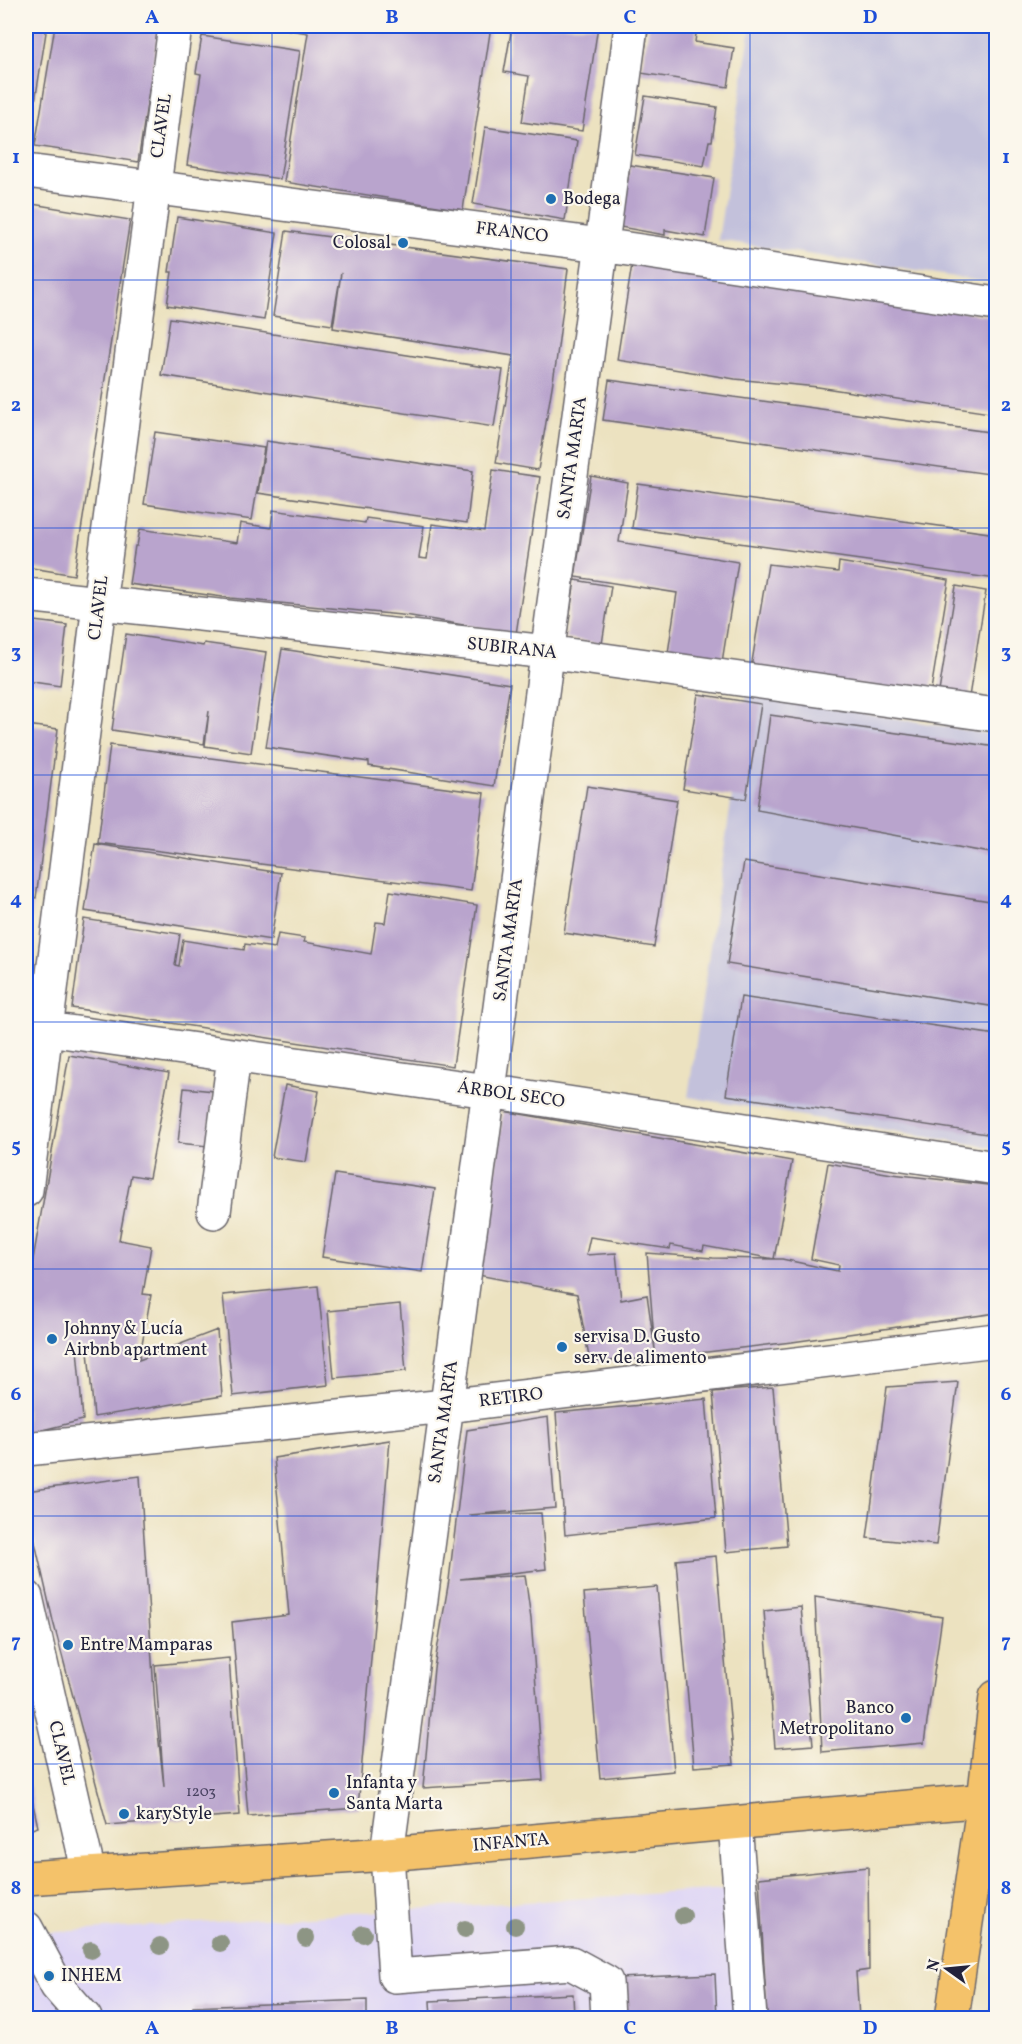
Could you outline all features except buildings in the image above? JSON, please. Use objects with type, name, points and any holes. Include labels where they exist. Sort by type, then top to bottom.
[{"type":"main road","points":[[952,2019],[990,1799],[996,1697]]},
{"type":"main road","name":"INFANTA","points":[[26,1878],[387,1854],[990,1799]]},
{"type":"street","name":"CLAVEL","points":[[26,1190],[36,1028],[99,604],[176,26]]},
{"type":"street","name":"SANTA MARTA","points":[[608,2019],[606,1982],[571,1963],[395,1976],[387,1854],[631,26]]},
{"type":"street","name":"FRANCO","points":[[26,171],[602,245],[996,304]]},
{"type":"street","name":"SUBIRANA","points":[[26,595],[547,652],[996,715]]},
{"type":"street","name":"ÁRBOL SECO","points":[[36,1028],[488,1091],[996,1168]]},
{"type":"street","points":[[214,1212],[234,1056]]},
{"type":"street","name":"RETIRO","points":[[26,1449],[446,1406],[996,1340]]},
{"type":"street","name":"CLAVEL","points":[[26,1597],[89,1874]]},
{"type":"street","points":[[735,1823],[750,2019]]},
{"type":"street","points":[[26,1928],[57,1986],[85,2019]]},
{"type":"shaded area","points":[[751,26],[996,26],[996,218],[987,282],[718,240]]},
{"type":"shaded area","points":[[747,693],[996,735],[996,1148],[688,1097]]},
{"type":"shaded area","points":[[727,1889],[738,2018],[26,2018],[26,1934]]},
{"type":"green space","points":[[996,1974],[996,2018],[990,2018]]},
{"type":"place","name":"Bodega","points":[[551,199]]},
{"type":"place","name":"Colosal","points":[[403,243]]},
{"type":"place","name":"Johnny & Lucía Airbnb apartment","points":[[52,1339]]},
{"type":"place","name":"servisa D. Gusto serv. de alimento","points":[[562,1347]]},
{"type":"place","name":"Entre Mamparas","points":[[68,1645]]},
{"type":"place","name":"Banco Metropolitano","points":[[906,1718]]},
{"type":"place","name":"Infanta y Santa Marta","points":[[334,1793]]},
{"type":"place","name":"karyStyle","points":[[124,1814]]},
{"type":"place","name":"INHEM","points":[[49,1976]]}]
